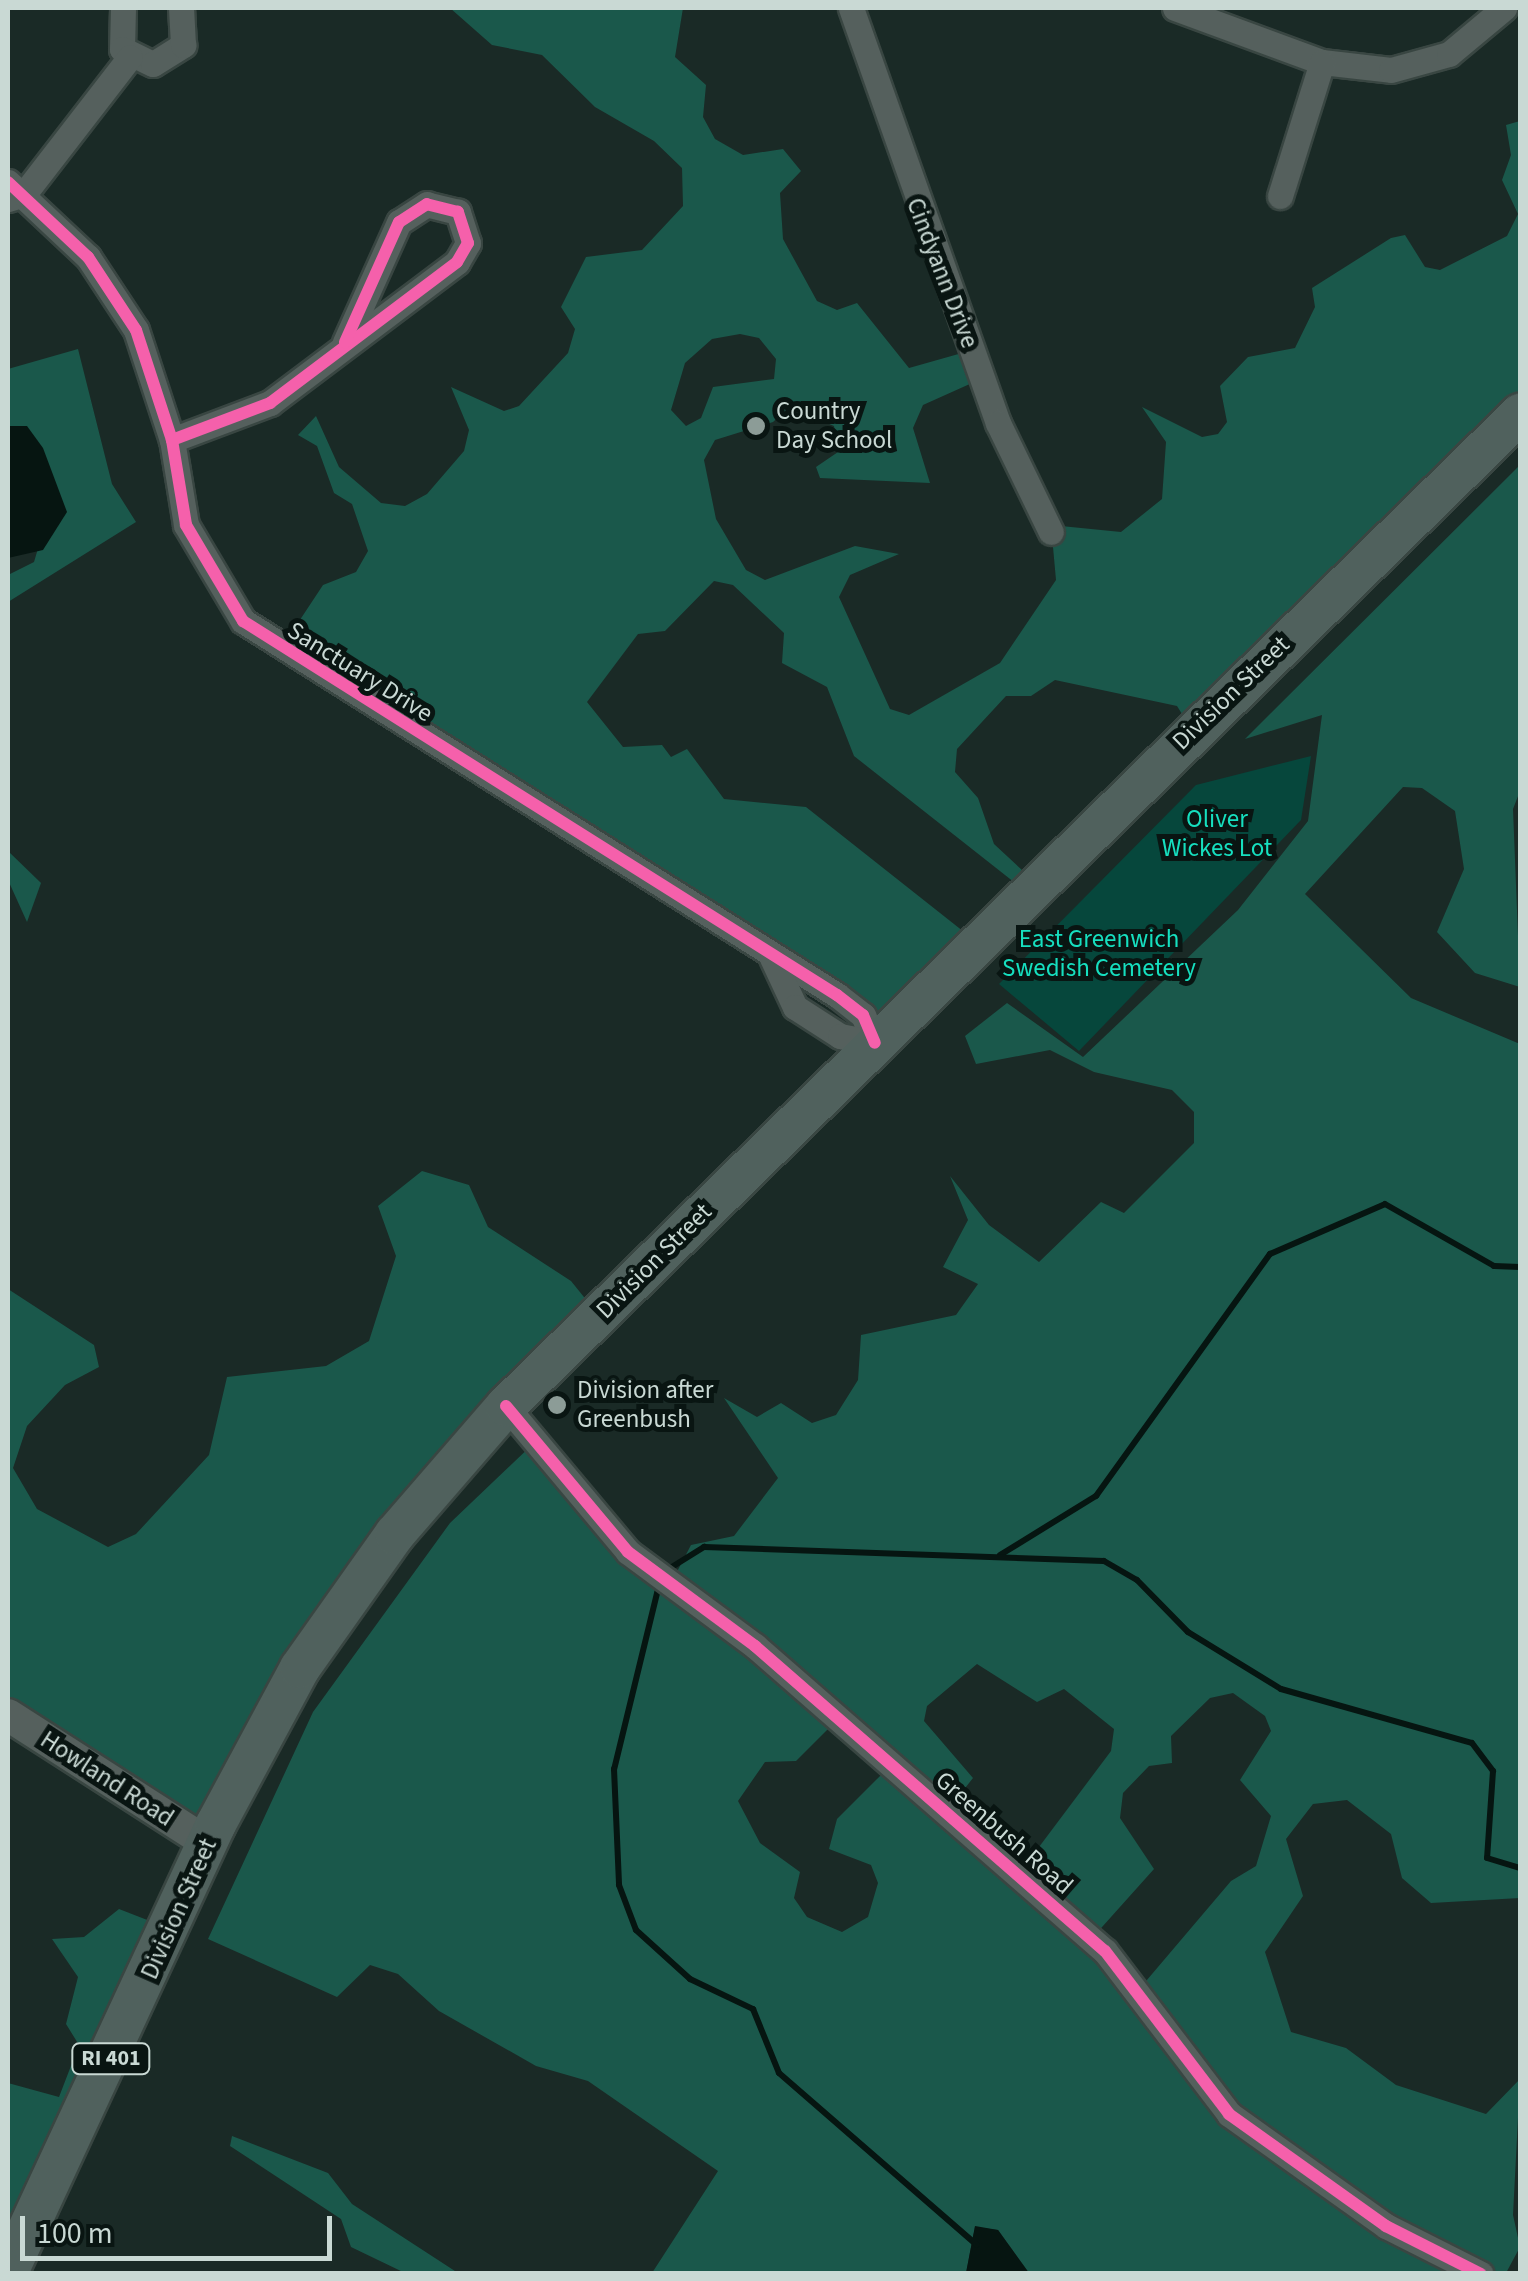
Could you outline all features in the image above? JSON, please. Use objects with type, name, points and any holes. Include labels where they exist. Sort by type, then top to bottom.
[{"type":"main road","name":"Division Street","points":[[8,2272],[207,1843],[300,1668],[395,1534],[506,1406],[1520,414]]},
{"type":"street","points":[[123,8],[116,27],[130,57],[153,64],[176,55],[187,34],[181,8]]},
{"type":"street","name":"Cindyann Drive","points":[[851,8],[972,353],[1051,532]]},
{"type":"street","points":[[1175,8],[1322,62],[1391,70],[1430,61],[1504,8]]},
{"type":"street","points":[[13,192],[130,57]]},
{"type":"street","points":[[1280,196],[1322,62]]},
{"type":"street","name":"Sanctuary Drive","points":[[13,192],[88,256],[136,330],[172,440],[192,538],[243,621],[863,1015],[874,1043]]},
{"type":"street","points":[[172,440],[270,403],[345,342],[457,262],[468,243],[458,212],[427,204],[399,222],[345,342]]},
{"type":"street","name":"Greenbush Road","points":[[506,1406],[648,1570],[754,1646],[1105,1951],[1230,2114],[1386,2226],[1481,2274]]},
{"type":"street","name":"Howland Road","points":[[8,1714],[207,1843]]},
{"type":"green space","points":[[450,8],[683,8],[675,57],[706,85],[703,117],[715,139],[743,155],[783,149],[801,171],[780,193],[783,239],[817,301],[837,310],[857,303],[909,368],[962,353],[972,383],[923,405],[913,428],[930,483],[820,478],[816,467],[838,452],[834,426],[789,407],[773,422],[715,440],[704,460],[716,519],[746,570],[765,580],[855,546],[899,554],[850,575],[839,597],[890,709],[909,715],[1000,663],[1056,580],[1051,525],[1121,532],[1162,499],[1166,442],[1142,407],[1202,437],[1218,434],[1227,422],[1220,386],[1248,357],[1295,348],[1315,307],[1312,288],[1391,238],[1405,235],[1425,267],[1440,270],[1507,236],[1518,214],[1502,180],[1511,155],[1506,125],[1520,121],[1520,391],[1189,725],[1177,706],[1055,680],[1031,696],[1006,696],[957,749],[955,772],[978,798],[994,844],[1036,883],[1028,893],[854,756],[827,687],[782,663],[784,633],[733,585],[714,581],[665,631],[638,634],[587,702],[623,747],[662,745],[671,757],[687,749],[724,799],[806,807],[978,943],[893,1029],[286,641],[323,585],[356,572],[368,551],[352,504],[334,493],[317,446],[298,435],[316,416],[339,467],[381,503],[405,506],[427,494],[464,451],[469,430],[451,387],[504,411],[519,406],[568,353],[575,329],[561,307],[586,257],[642,250],[683,206],[682,168],[654,141],[595,107],[542,55],[492,45]],"holes":[[[740,334],[759,338],[776,359],[774,379],[713,387],[701,418],[686,426],[671,410],[685,363],[712,339]]]},
{"type":"green space","points":[[78,349],[112,484],[136,522],[8,602],[8,575],[34,562],[52,501],[8,437],[8,369]]},
{"type":"green space","points":[[1520,465],[1520,791],[1513,809],[1520,987],[1475,973],[1437,932],[1464,869],[1455,811],[1422,788],[1403,787],[1305,894],[1411,998],[1520,1044],[1520,1898],[1431,1903],[1402,1878],[1391,1834],[1347,1800],[1313,1804],[1286,1839],[1303,1896],[1265,1952],[1291,2032],[1346,2048],[1396,2085],[1486,2114],[1520,2079],[1513,2215],[1520,2247],[1506,2273],[1029,2273],[998,2230],[975,2227],[966,2273],[652,2273],[718,2171],[588,2081],[536,2066],[439,2011],[398,1974],[370,1965],[337,1997],[208,1939],[313,1712],[450,1523],[536,1441],[670,1585],[691,1545],[734,1536],[778,1478],[724,1398],[757,1417],[781,1403],[812,1423],[836,1415],[858,1380],[861,1335],[956,1315],[978,1284],[943,1267],[968,1220],[950,1176],[989,1225],[1039,1262],[1101,1202],[1124,1213],[1194,1143],[1194,1112],[1172,1090],[1094,1072],[1050,1050],[976,1064],[965,1036],[1007,1003],[1083,1057],[1238,910],[1308,821],[1322,715],[1245,739]],"holes":[[[977,1664],[1037,1702],[1064,1689],[1114,1729],[1111,1751],[1018,1875],[947,1811],[973,1778],[924,1721],[927,1706]],[[1233,1693],[1265,1716],[1271,1731],[1240,1780],[1271,1816],[1256,1866],[1231,1881],[1141,1987],[1094,1936],[1154,1869],[1120,1818],[1123,1793],[1149,1766],[1172,1763],[1171,1736],[1210,1698]],[[838,1719],[890,1766],[837,1819],[829,1849],[871,1865],[878,1883],[868,1917],[842,1932],[807,1917],[794,1898],[800,1872],[760,1843],[738,1801],[765,1762],[796,1761]]]},
{"type":"green space","points":[[1311,756],[1301,820],[1079,1051],[999,984],[1196,785]]},
{"type":"green space","points":[[8,851],[41,883],[27,922],[8,880]]},
{"type":"green space","points":[[422,1171],[469,1185],[488,1227],[571,1281],[592,1307],[462,1433],[215,1833],[8,1714],[8,1289],[94,1345],[99,1367],[65,1385],[27,1426],[13,1468],[37,1509],[108,1547],[136,1534],[209,1455],[227,1377],[326,1366],[369,1341],[396,1256],[378,1206]]},
{"type":"green space","points":[[119,1909],[155,1923],[8,2236],[8,2083],[59,2097],[79,2045],[66,2024],[78,1977],[52,1939],[84,1937]]},
{"type":"green space","points":[[232,2136],[328,2173],[352,2204],[458,2273],[405,2273],[351,2247],[341,2219],[230,2146]]},
{"type":"shaded area","points":[[8,426],[27,426],[43,448],[67,512],[43,550],[8,558]]},
{"type":"shaded area","points":[[975,2226],[998,2230],[1029,2273],[966,2273]]},
{"type":"waterway","points":[[1000,1555],[1096,1496],[1270,1254],[1385,1204],[1494,1266],[1520,1267]]},
{"type":"waterway","points":[[667,1570],[704,1547],[1104,1561],[1137,1580],[1188,1632],[1281,1689],[1472,1743],[1493,1771],[1487,1858],[1520,1868]]},
{"type":"waterway","points":[[660,1581],[614,1769],[619,1885],[636,1930],[690,1979],[753,2009],[779,2073],[977,2245]]},
{"type":"cycle path","points":[[8,182],[88,257],[136,330],[172,440],[186,525],[243,621],[837,995],[863,1015],[875,1043]]},
{"type":"cycle path","points":[[172,440],[270,403],[457,262],[468,243],[458,212],[427,204],[399,222],[345,342]]},
{"type":"cycle path","points":[[506,1406],[628,1552],[755,1646],[1105,1951],[1229,2114],[1386,2226],[1481,2274]]},
{"type":"place","name":"Country Day School","points":[[756,426]]},
{"type":"place","name":"Division after Greenbush","points":[[557,1405]]},
{"type":"park label","name":"Oliver Wickes Lot","points":[[1217,834]]},
{"type":"park label","name":"East Greenwich Swedish Cemetery","points":[[1099,954]]}]
